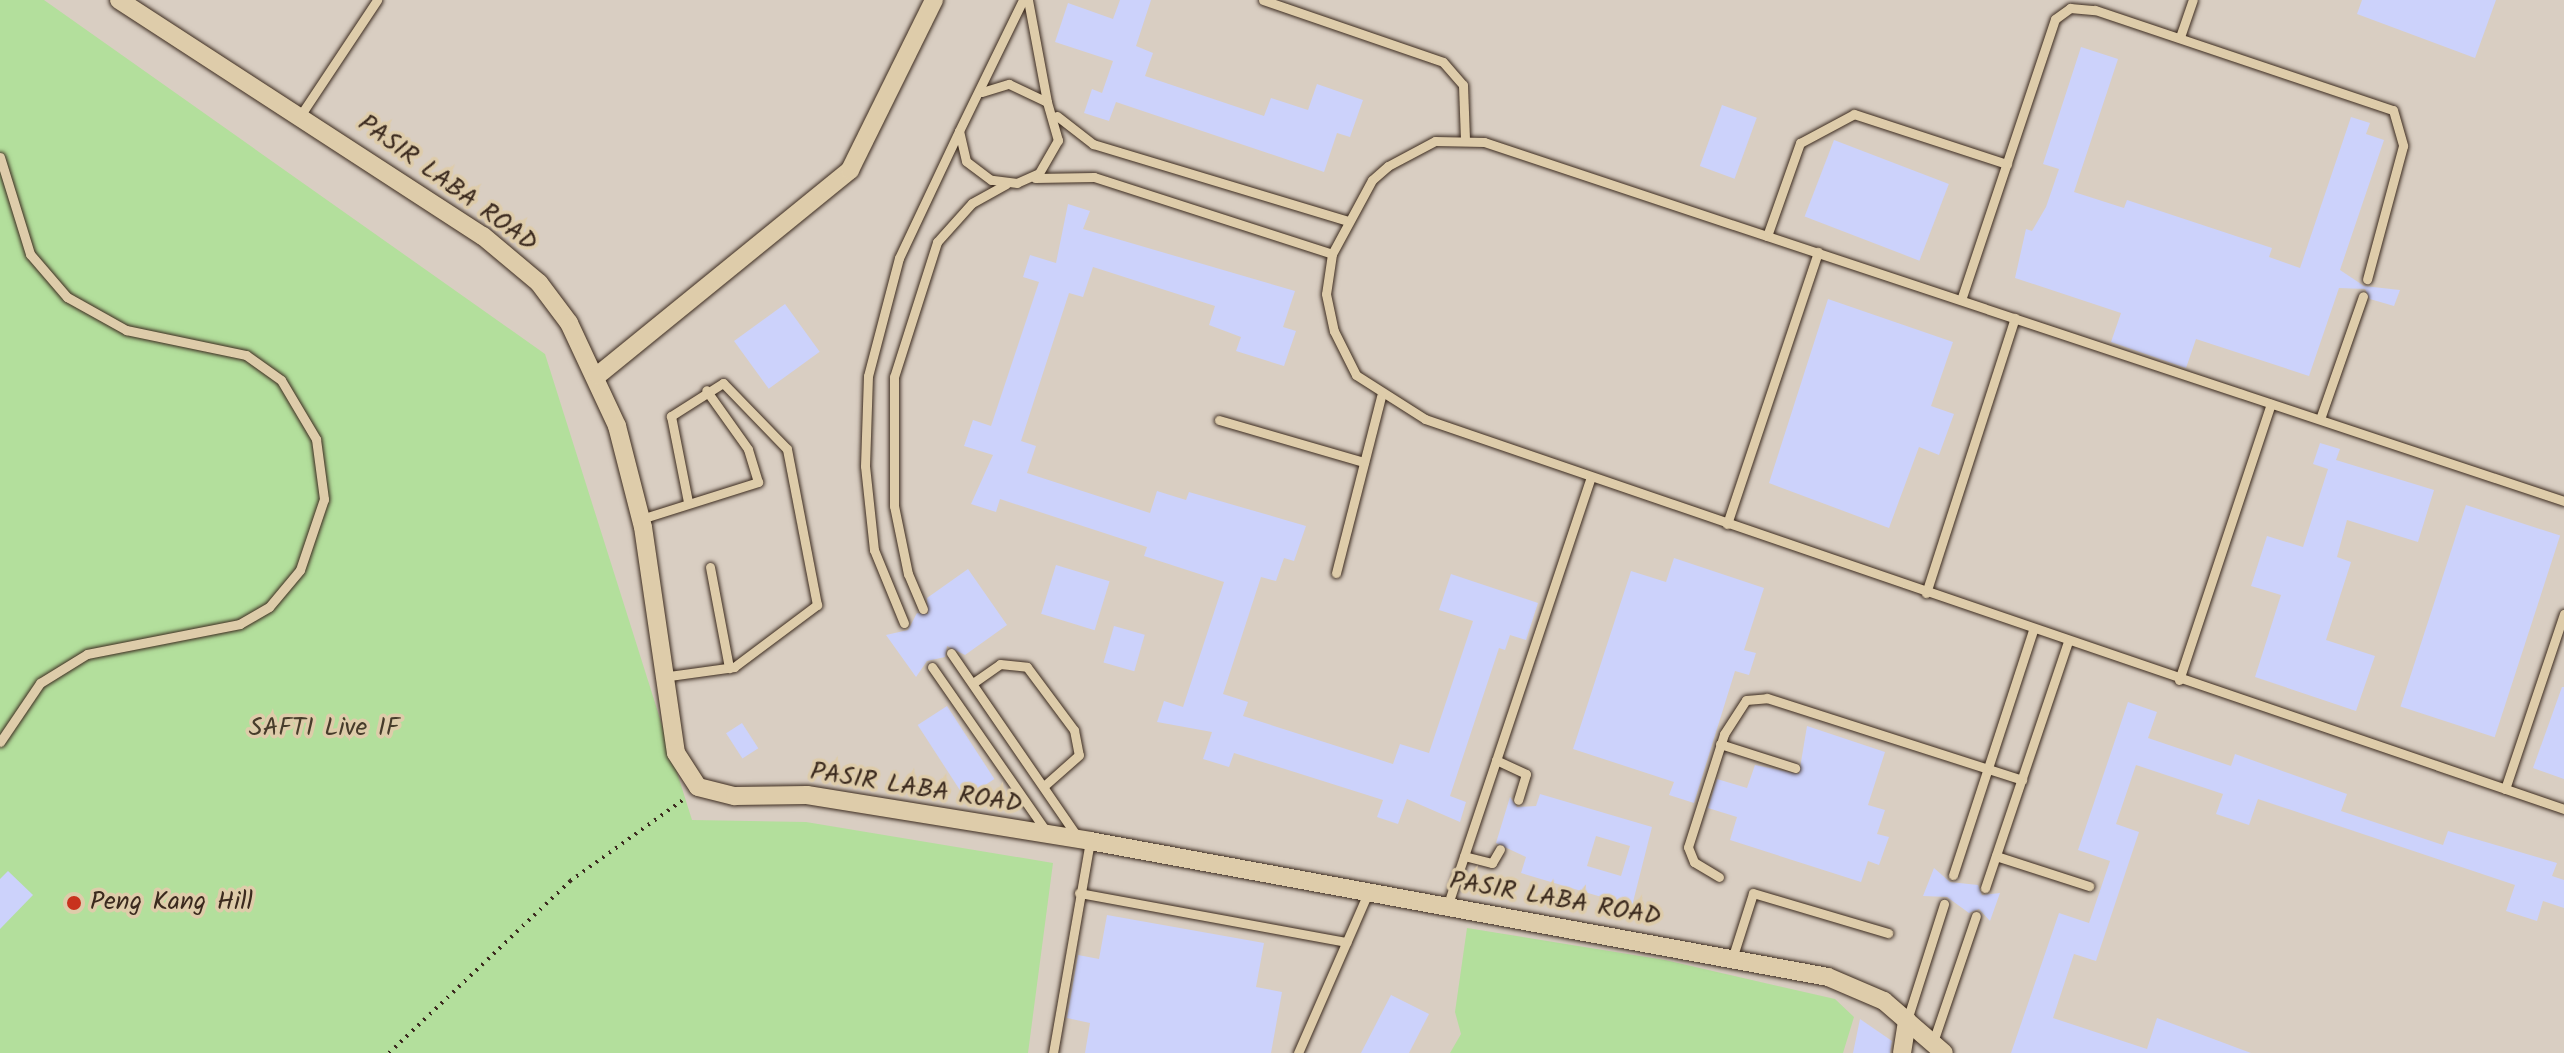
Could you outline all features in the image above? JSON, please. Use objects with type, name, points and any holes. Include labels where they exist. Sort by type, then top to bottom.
[{"type":"street","name":"PASIR LABA ROAD","points":[[119,0],[302,113],[539,283],[598,375],[641,519],[661,677],[676,753],[698,787],[735,796],[807,795],[1085,841],[1732,959],[1854,985],[1907,1020],[1939,1048]]},
{"type":"street","points":[[598,375],[850,170],[934,0]]},
{"type":"street","points":[[1902,1053],[1907,1020]]},
{"type":"lane","points":[[302,113],[377,0]]},
{"type":"lane","points":[[904,623],[874,550],[865,466],[868,376],[899,258],[1026,0]]},
{"type":"lane","points":[[1026,0],[1047,102],[1054,114],[1093,144],[1348,221]]},
{"type":"lane","points":[[1263,0],[1443,62],[1466,96],[1465,140]]},
{"type":"lane","points":[[2180,37],[2193,0]]},
{"type":"lane","points":[[1961,300],[2060,11],[2095,10],[2393,110],[2403,146],[2367,279]]},
{"type":"lane","points":[[982,92],[1009,84],[1047,102]]},
{"type":"lane","points":[[1027,180],[1055,153],[1054,114]]},
{"type":"lane","points":[[1767,236],[1800,143],[1854,114],[2007,164]]},
{"type":"lane","points":[[959,131],[977,173],[1006,184]]},
{"type":"lane","points":[[2564,501],[1818,252],[1465,140],[1435,141],[1388,166],[1348,221],[1332,254],[1326,294],[1334,331],[1356,375],[1381,397],[1591,477],[2564,809]]},
{"type":"lane","points":[[0,157],[30,254],[67,297],[126,330],[246,355],[281,380],[316,439],[324,499],[300,570],[269,607],[240,624],[87,654],[40,683],[0,742]]},
{"type":"lane","points":[[923,609],[908,574],[894,506],[894,377],[937,242],[972,203],[1006,184],[1094,177],[1332,254]]},
{"type":"lane","points":[[1727,524],[1818,252]]},
{"type":"lane","points":[[2320,419],[2363,296]]},
{"type":"lane","points":[[1926,593],[2015,318]]},
{"type":"lane","points":[[661,677],[729,668],[813,612],[818,597],[778,433],[723,383],[706,390],[670,419],[688,502]]},
{"type":"lane","points":[[641,519],[758,482],[748,449],[706,390]]},
{"type":"lane","points":[[1336,573],[1381,397]]},
{"type":"lane","points":[[2179,680],[2271,404]]},
{"type":"lane","points":[[1219,420],[1364,462]]},
{"type":"lane","points":[[1447,907],[1591,477]]},
{"type":"lane","points":[[710,567],[729,668]]},
{"type":"lane","points":[[2505,789],[2564,614]]},
{"type":"lane","points":[[1953,875],[2033,630]]},
{"type":"lane","points":[[1985,888],[2068,642]]},
{"type":"lane","points":[[951,653],[1085,841],[1053,1053]]},
{"type":"lane","points":[[973,683],[1000,664],[1027,667],[1074,730],[1079,755],[1045,785]]},
{"type":"lane","points":[[932,667],[1050,837]]},
{"type":"lane","points":[[1719,877],[1694,862],[1688,847],[1732,713],[1746,700],[1767,698],[2022,780]]},
{"type":"lane","points":[[1720,744],[1795,768]]},
{"type":"lane","points":[[1496,760],[1526,774],[1518,800]]},
{"type":"lane","points":[[1464,856],[1492,863],[1500,849]]},
{"type":"lane","points":[[1996,856],[2089,886]]},
{"type":"lane","points":[[1079,893],[1347,942]]},
{"type":"lane","points":[[1298,1053],[1368,893]]},
{"type":"lane","points":[[1732,959],[1753,893],[1888,933]]},
{"type":"lane","points":[[1907,1020],[1944,904]]},
{"type":"lane","points":[[1939,1048],[1976,916]]},
{"type":"path","points":[[389,1053],[570,881],[698,787]]},
{"type":"green space","name":"SAFTI Live IF","points":[[0,0],[44,0],[545,354],[692,820],[806,822],[1053,863],[1028,1053],[0,1053]]},
{"type":"green space","points":[[1467,928],[1665,960],[1835,999],[1854,1017],[1843,1053],[1450,1053],[1461,1034],[1455,1012]]},
{"type":"building","points":[[1120,0],[1151,0],[1136,46],[1153,53],[1145,76],[1264,116],[1271,98],[1308,110],[1317,84],[1363,100],[1350,137],[1337,133],[1324,172],[1116,102],[1109,121],[1084,113],[1092,89],[1102,93],[1113,61],[1055,42],[1068,3],[1113,19]]},
{"type":"building","points":[[2362,0],[2496,0],[2475,58],[2357,14]]},
{"type":"building","points":[[2081,47],[2118,59],[2074,192],[2124,208],[2127,200],[2272,248],[2269,257],[2300,268],[2351,117],[2370,123],[2366,134],[2384,140],[2340,270],[2364,286],[2400,290],[2394,306],[2370,299],[2365,289],[2339,288],[2309,376],[2196,339],[2186,368],[2111,342],[2121,313],[2015,278],[2026,229],[2032,231],[2046,207],[2059,169],[2043,164]]},
{"type":"building","points":[[1722,105],[1757,118],[1735,179],[1700,166]]},
{"type":"building","points":[[1834,140],[1949,184],[1919,261],[1805,217]]},
{"type":"building","points":[[1068,204],[1090,211],[1083,229],[1295,291],[1283,327],[1296,331],[1284,366],[1236,351],[1241,337],[1209,325],[1215,306],[1093,267],[1083,297],[1069,293],[1021,441],[1036,446],[1027,473],[1150,513],[1157,491],[1186,500],[1189,492],[1306,526],[1294,561],[1284,558],[1276,581],[1261,577],[1223,694],[1248,702],[1243,716],[1393,764],[1400,744],[1429,753],[1473,621],[1439,610],[1451,574],[1538,603],[1526,640],[1510,635],[1505,650],[1499,648],[1450,796],[1466,802],[1460,822],[1407,799],[1398,824],[1377,817],[1383,800],[1234,753],[1229,767],[1203,759],[1212,732],[1157,722],[1164,701],[1183,707],[1224,582],[1144,556],[1147,547],[1000,499],[996,512],[971,504],[993,455],[964,446],[973,420],[991,426],[1039,282],[1023,277],[1030,255],[1056,263]]},
{"type":"building","points":[[1828,299],[1953,342],[1931,406],[1954,414],[1939,455],[1919,447],[1889,528],[1769,483]]},
{"type":"building","points":[[785,304],[820,352],[769,389],[734,341]]},
{"type":"building","points":[[2320,443],[2340,449],[2336,460],[2434,490],[2418,542],[2347,520],[2337,557],[2351,562],[2326,640],[2375,656],[2356,711],[2255,677],[2281,595],[2251,586],[2267,536],[2303,547],[2328,469],[2313,464]]},
{"type":"building","points":[[2466,505],[2560,536],[2495,737],[2400,707]]},
{"type":"building","points":[[1674,558],[1764,588],[1744,650],[1756,653],[1749,675],[1735,671],[1694,803],[1669,795],[1674,782],[1573,749],[1631,571],[1666,582]]},
{"type":"building","points":[[1056,565],[1110,581],[1095,630],[1041,614]]},
{"type":"building","points":[[968,569],[1007,625],[965,655],[947,646],[945,657],[927,661],[916,677],[886,635],[908,630],[917,613],[928,614],[927,598]]},
{"type":"building","points":[[1114,626],[1145,635],[1134,671],[1104,663]]},
{"type":"building","points":[[2564,687],[2564,779],[2533,768]]},
{"type":"building","points":[[2128,702],[2157,712],[2148,738],[2231,766],[2235,754],[2347,794],[2341,811],[2443,845],[2448,831],[2557,863],[2552,876],[2564,880],[2564,908],[2543,901],[2537,921],[2506,911],[2515,885],[2258,799],[2249,825],[2216,814],[2223,794],[2136,765],[2116,824],[2139,832],[2096,961],[2074,954],[2053,1018],[2147,1049],[2157,1018],[2251,1053],[2011,1053],[2059,913],[2089,923],[2110,861],[2078,850]]},
{"type":"building","points":[[947,706],[994,779],[965,798],[918,725]]},
{"type":"building","points":[[742,723],[758,748],[742,759],[726,733]]},
{"type":"building","points":[[1807,726],[1885,752],[1868,805],[1885,810],[1877,834],[1889,837],[1879,865],[1868,861],[1861,882],[1730,840],[1737,817],[1708,808],[1717,779],[1747,788],[1755,765],[1799,774]]},
{"type":"building","points":[[1540,794],[1652,827],[1632,906],[1521,873],[1526,857],[1496,843],[1510,797],[1517,807],[1536,806]],"holes":[[[1596,836],[1630,846],[1621,876],[1587,866]]]},
{"type":"building","points":[[1934,868],[1950,882],[1978,885],[1982,895],[2000,893],[1990,921],[1979,909],[1969,913],[1947,897],[1923,896]]},
{"type":"building","points":[[8,871],[33,895],[0,929],[0,879]]},
{"type":"building","points":[[1107,915],[1264,943],[1256,987],[1282,992],[1271,1053],[1085,1053],[1090,1023],[1067,1018],[1078,955],[1099,959]]},
{"type":"building","points":[[1391,995],[1429,1014],[1409,1053],[1361,1053]]},
{"type":"building","points":[[1860,1019],[1892,1041],[1890,1053],[1853,1053]]},
{"type":"place","name":"Peng Kang Hill","points":[[74,903]]}]
